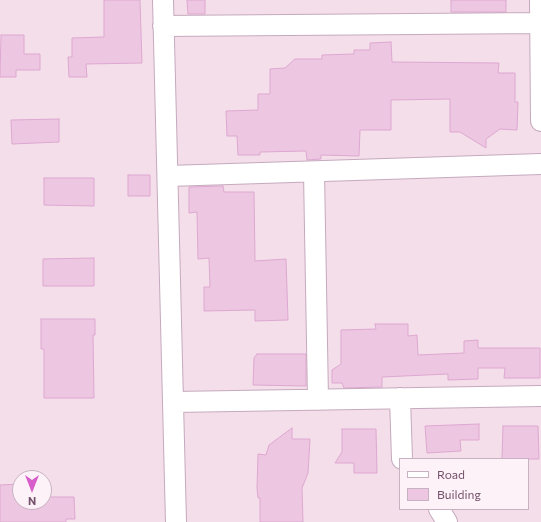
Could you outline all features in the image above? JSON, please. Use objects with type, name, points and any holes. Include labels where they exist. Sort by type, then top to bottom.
[{"type":"street","points":[[163,0],[176,522]]},
{"type":"street","points":[[540,0],[541,121]]},
{"type":"street","points":[[163,26],[540,23]]},
{"type":"street","points":[[168,176],[541,164]]},
{"type":"street","points":[[314,172],[318,400]]},
{"type":"street","points":[[174,402],[541,396]]},
{"type":"street","points":[[400,398],[402,458]]},
{"type":"street","points":[[440,510],[447,522]]},
{"type":"shaded area","points":[[0,0],[541,0],[541,522],[0,522]]},
{"type":"building","points":[[104,0],[140,0],[142,63],[86,64],[87,77],[69,77],[68,57],[72,57],[72,38],[104,37]]},
{"type":"building","points":[[187,0],[205,0],[205,14],[188,14]]},
{"type":"building","points":[[451,0],[506,0],[506,12],[451,12]]},
{"type":"building","points":[[1,35],[24,35],[24,54],[40,54],[40,70],[16,70],[16,77],[0,77]]},
{"type":"building","points":[[391,42],[392,62],[499,63],[498,73],[515,73],[515,102],[518,102],[517,130],[500,129],[486,139],[486,148],[460,132],[450,132],[450,99],[391,100],[391,130],[360,130],[359,156],[321,155],[321,159],[307,160],[306,151],[260,152],[260,155],[238,155],[237,136],[227,136],[226,111],[258,110],[258,94],[270,94],[270,69],[285,68],[295,59],[322,59],[322,55],[354,54],[354,50],[370,50],[370,43]]},
{"type":"building","points":[[59,119],[59,142],[12,144],[11,120]]},
{"type":"building","points":[[128,175],[150,175],[150,196],[128,196]]},
{"type":"building","points":[[44,178],[94,178],[94,206],[44,205]]},
{"type":"building","points":[[223,186],[224,192],[254,192],[255,261],[286,259],[288,320],[255,321],[255,310],[204,311],[204,287],[210,287],[209,258],[198,259],[197,212],[189,213],[189,187]]},
{"type":"building","points":[[94,258],[94,286],[43,286],[43,259]]},
{"type":"building","points":[[41,319],[95,319],[95,335],[93,335],[94,398],[44,398],[44,349],[41,349]]},
{"type":"building","points":[[375,324],[408,324],[408,336],[417,335],[418,355],[464,353],[464,341],[478,340],[478,348],[540,348],[540,378],[504,378],[505,368],[478,368],[478,379],[448,380],[448,374],[382,377],[382,387],[344,388],[342,383],[332,383],[332,370],[341,364],[341,330],[376,329]]},
{"type":"building","points":[[257,354],[306,354],[306,386],[253,385],[254,358]]},
{"type":"building","points":[[479,424],[479,440],[460,440],[461,451],[427,453],[425,426]]},
{"type":"building","points":[[503,426],[538,426],[539,459],[502,458]]},
{"type":"building","points":[[292,428],[292,439],[310,439],[308,473],[302,488],[303,522],[260,522],[260,498],[258,498],[257,488],[258,454],[266,455],[269,445]]},
{"type":"building","points":[[342,429],[376,429],[377,473],[354,473],[354,463],[335,463],[342,452]]},
{"type":"building","points":[[12,484],[12,510],[52,510],[52,497],[74,497],[75,519],[66,519],[66,522],[0,522],[0,485]]}]
